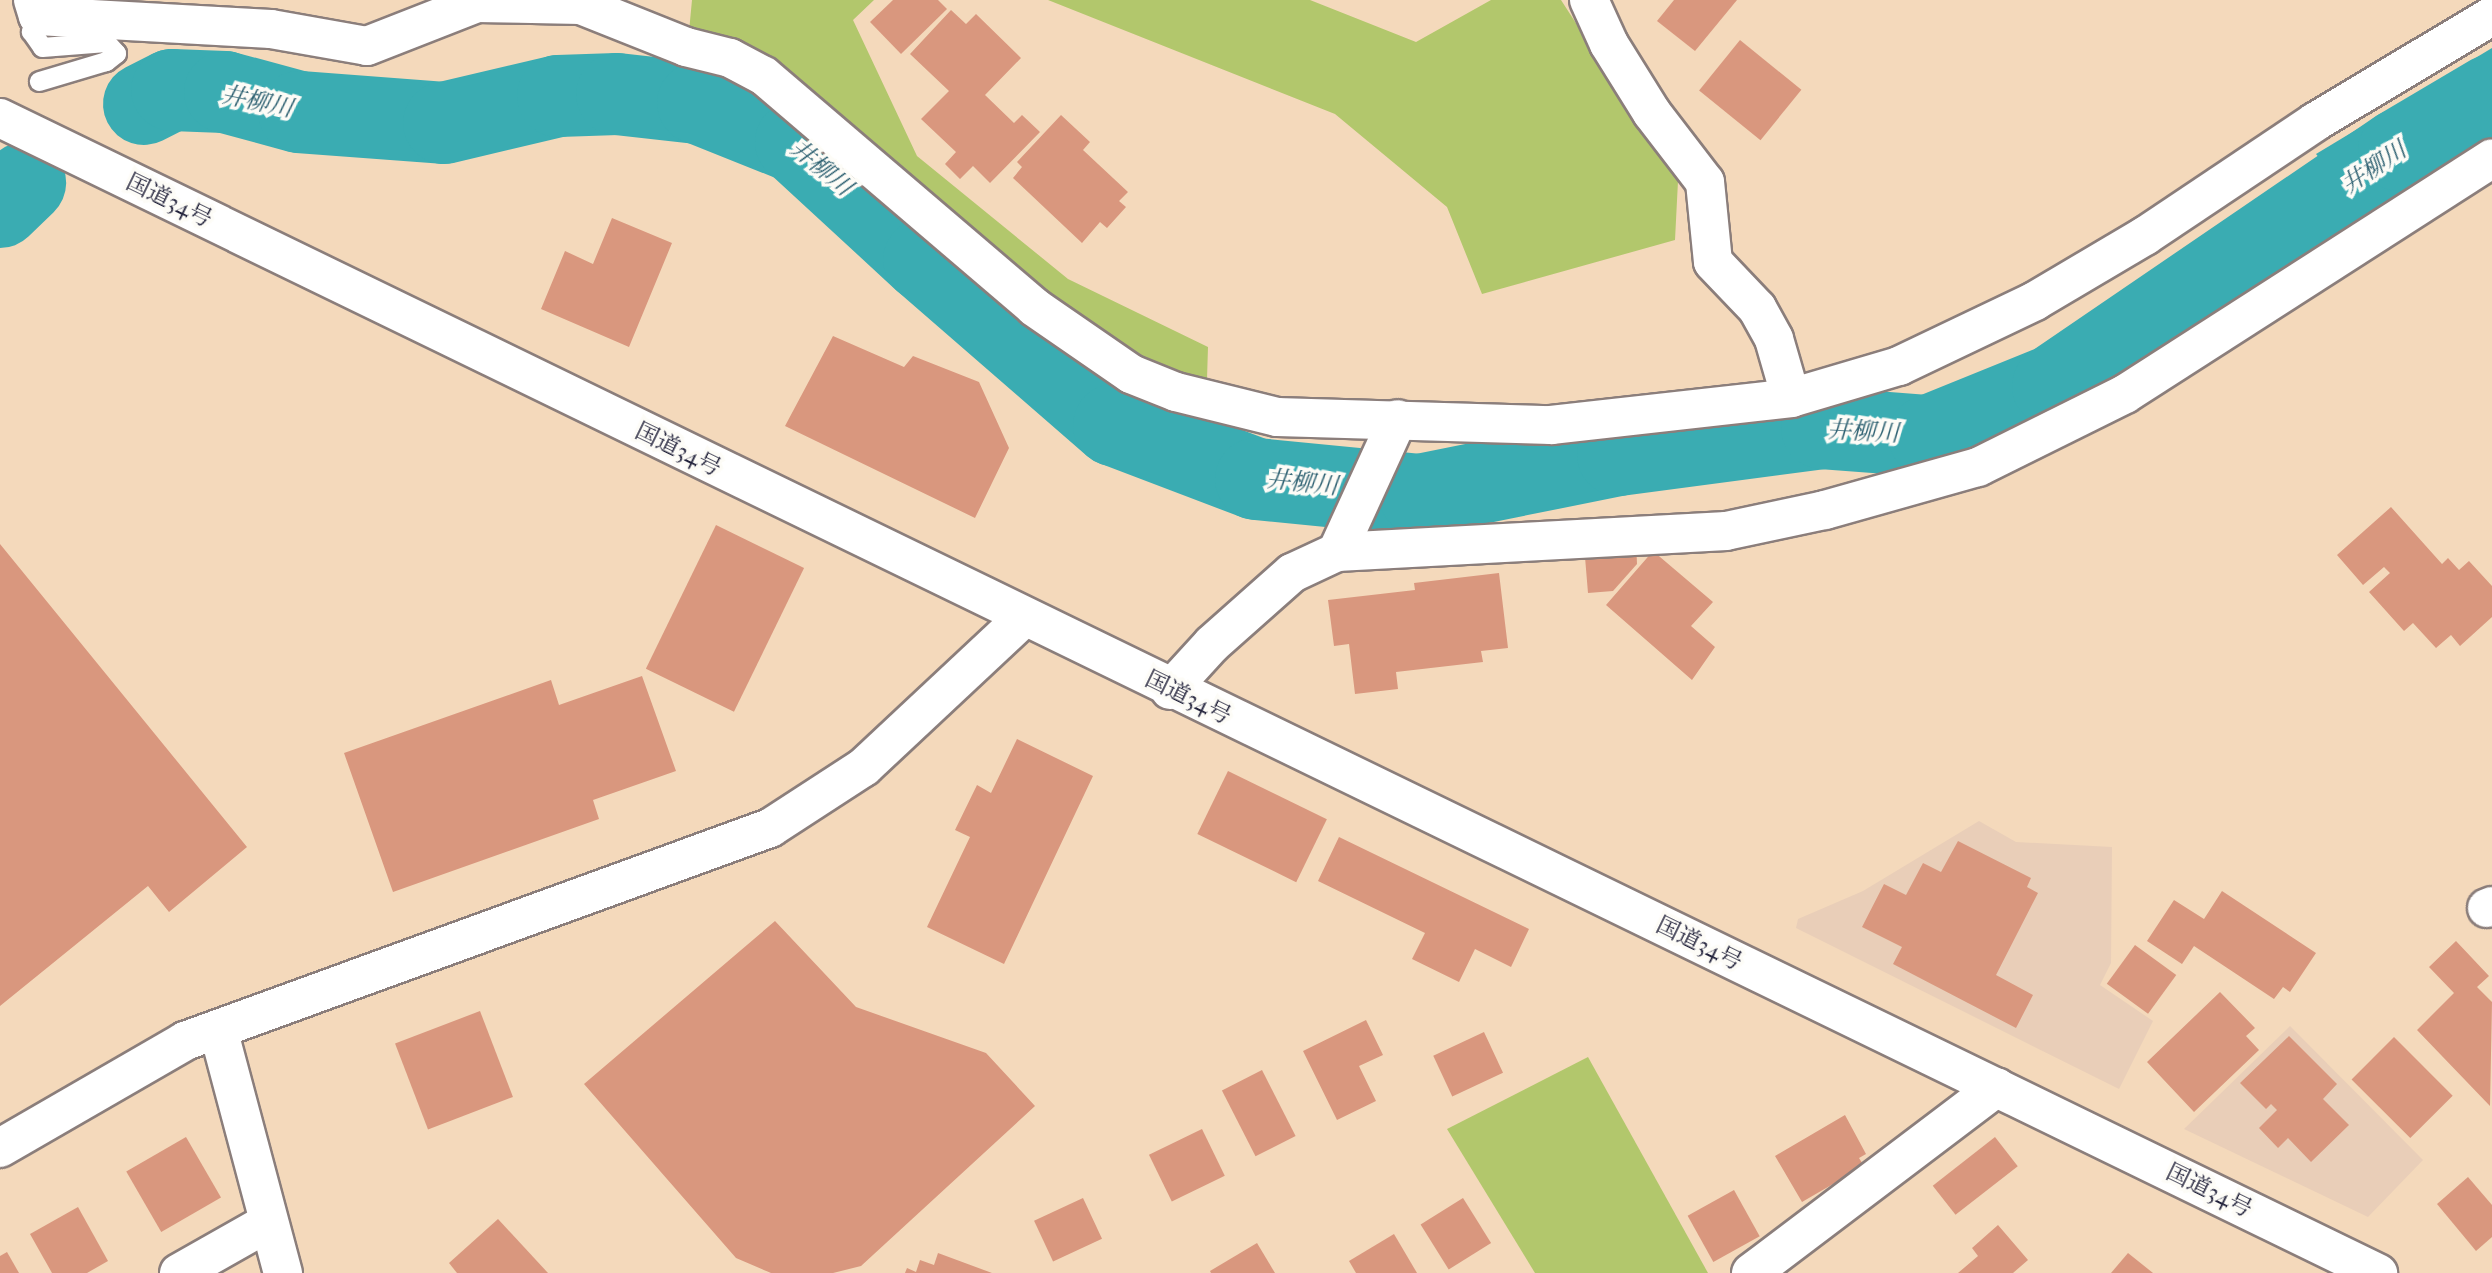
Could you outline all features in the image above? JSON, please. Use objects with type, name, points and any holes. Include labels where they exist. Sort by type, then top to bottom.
[{"type":"main road","points":[[1589,0],[1609,44],[1652,113],[1705,182],[1713,262],[1757,308],[1774,340],[1791,398]]},
{"type":"main road","points":[[36,8],[271,29],[367,46],[477,3],[581,5],[686,47],[730,58],[764,76],[1034,307],[1131,374],[1176,392],[1277,417],[1551,425],[1791,398],[1899,366],[2035,301],[2145,236],[2315,121],[2492,16]]},
{"type":"main road","name":"国道34号","points":[[0,118],[1022,619],[2378,1273]]},
{"type":"main road","points":[[1170,690],[1212,644],[1292,573],[1337,552],[1726,531],[1825,510],[1978,467],[2125,394],[2492,158]]},
{"type":"main road","points":[[1337,552],[1398,419]]},
{"type":"main road","points":[[0,1148],[186,1041],[771,828],[864,767],[1022,619]]},
{"type":"main road","points":[[218,1029],[283,1273]]},
{"type":"main road","points":[[1751,1273],[1858,1196],[1997,1087]]},
{"type":"main road","points":[[179,1273],[269,1222]]},
{"type":"lane","points":[[36,8],[31,31],[42,47],[106,42],[116,53],[106,61],[38,81]]},
{"type":"shaded area","points":[[1979,821],[2016,842],[2112,847],[2111,963],[2100,985],[2153,1021],[2119,1089],[1796,928],[1798,919],[1863,891]]},
{"type":"shaded area","points":[[2290,1026],[2423,1160],[2368,1217],[2184,1129]]},
{"type":"green space","points":[[692,0],[874,0],[853,20],[917,156],[1068,279],[1208,347],[1206,411],[1130,400],[817,137],[686,63]]},
{"type":"green space","points":[[1048,0],[1310,0],[1416,42],[1491,0],[1561,0],[1678,181],[1675,240],[1482,294],[1447,207],[1335,114]]},
{"type":"green space","points":[[1588,1057],[1708,1273],[1535,1273],[1447,1129]]},
{"type":"water","points":[[2492,48],[2492,132],[2361,210],[2316,154]]},
{"type":"building","points":[[893,0],[938,0],[947,9],[901,54],[870,22]]},
{"type":"building","points":[[1674,0],[1737,0],[1695,51],[1657,21]]},
{"type":"building","points":[[951,10],[966,24],[976,14],[1021,58],[985,95],[1014,123],[1022,115],[1040,132],[990,183],[973,166],[960,179],[945,164],[956,152],[921,119],[949,91],[910,54]]},
{"type":"building","points":[[1740,40],[1801,90],[1760,140],[1699,91]]},
{"type":"building","points":[[1061,115],[1090,142],[1083,150],[1128,192],[1119,201],[1126,207],[1107,228],[1100,222],[1082,243],[1013,178],[1022,167],[1017,162]]},
{"type":"building","points":[[612,218],[672,243],[629,347],[541,309],[565,251],[593,264]]},
{"type":"building","points":[[833,336],[904,367],[913,356],[979,382],[1009,448],[975,518],[785,426]]},
{"type":"building","points":[[2391,507],[2442,564],[2448,558],[2459,570],[2469,561],[2492,586],[2492,617],[2460,646],[2451,635],[2436,648],[2413,623],[2404,631],[2369,592],[2390,573],[2384,567],[2363,585],[2337,555]]},
{"type":"building","points":[[716,525],[804,568],[734,712],[646,669]]},
{"type":"building","points":[[1636,541],[1637,564],[1613,591],[1588,593],[1584,545]]},
{"type":"building","points":[[0,544],[247,847],[169,912],[148,886],[0,1006]]},
{"type":"building","points":[[1653,551],[1713,602],[1691,626],[1715,647],[1692,680],[1606,605]]},
{"type":"building","points":[[1499,573],[1508,648],[1481,651],[1483,662],[1396,672],[1398,689],[1355,694],[1349,644],[1334,646],[1328,600],[1415,590],[1414,583]]},
{"type":"building","points":[[642,676],[676,771],[593,800],[599,819],[393,892],[344,753],[551,680],[559,705]]},
{"type":"building","points":[[1017,739],[1093,776],[1004,964],[927,927],[970,837],[955,830],[977,785],[991,793]]},
{"type":"building","points":[[1228,771],[1327,819],[1296,882],[1197,834]]},
{"type":"building","points":[[1339,837],[1529,929],[1511,967],[1475,949],[1459,982],[1412,959],[1425,933],[1318,881]]},
{"type":"building","points":[[1958,841],[2031,878],[2027,887],[2038,893],[1996,975],[2033,995],[2016,1028],[1893,964],[1902,947],[1862,927],[1884,884],[1906,895],[1923,863],[1941,872]]},
{"type":"building","points":[[2222,891],[2316,953],[2290,992],[2283,987],[2274,999],[2194,946],[2182,964],[2147,941],[2174,900],[2204,919]]},
{"type":"building","points":[[775,921],[856,1007],[986,1053],[1035,1106],[861,1266],[833,1273],[771,1273],[736,1258],[584,1084]]},
{"type":"building","points":[[2456,941],[2489,976],[2477,987],[2492,1002],[2490,1106],[2417,1030],[2454,993],[2429,967]]},
{"type":"building","points":[[2135,945],[2176,975],[2148,1014],[2107,984]]},
{"type":"building","points":[[2220,992],[2255,1028],[2246,1036],[2259,1050],[2194,1112],[2147,1062]]},
{"type":"building","points":[[480,1011],[513,1097],[428,1130],[395,1044]]},
{"type":"building","points":[[1366,1020],[1383,1055],[1359,1066],[1376,1101],[1337,1120],[1303,1051]]},
{"type":"building","points":[[1484,1032],[1503,1073],[1452,1096],[1433,1056]]},
{"type":"building","points":[[2289,1036],[2337,1084],[2323,1099],[2349,1125],[2311,1162],[2288,1138],[2278,1148],[2259,1128],[2277,1110],[2271,1104],[2266,1109],[2240,1083]]},
{"type":"building","points":[[2394,1037],[2453,1096],[2410,1138],[2352,1079]]},
{"type":"building","points":[[1262,1070],[1296,1136],[1256,1156],[1222,1090]]},
{"type":"building","points":[[1845,1115],[1866,1154],[1859,1158],[1864,1166],[1802,1202],[1775,1156]]},
{"type":"building","points":[[1202,1129],[1225,1176],[1172,1202],[1149,1155]]},
{"type":"building","points":[[186,1137],[221,1198],[161,1232],[126,1172]]},
{"type":"building","points":[[1995,1137],[2018,1166],[1956,1215],[1933,1186]]},
{"type":"building","points":[[2468,1177],[2492,1205],[2492,1237],[2476,1251],[2437,1204]]},
{"type":"building","points":[[1734,1190],[1760,1236],[1713,1262],[1688,1216]]},
{"type":"building","points":[[1083,1198],[1102,1239],[1053,1262],[1034,1221]]},
{"type":"building","points":[[1463,1198],[1491,1243],[1449,1269],[1421,1224]]},
{"type":"building","points":[[78,1207],[108,1261],[87,1273],[52,1273],[30,1234]]},
{"type":"building","points":[[498,1219],[548,1273],[457,1273],[449,1263]]},
{"type":"building","points":[[1998,1225],[2028,1260],[2013,1273],[1958,1273],[1978,1256],[1972,1248]]},
{"type":"building","points":[[1394,1234],[1417,1273],[1356,1273],[1349,1261]]},
{"type":"building","points":[[1257,1243],[1275,1273],[1211,1273],[1210,1271]]},
{"type":"building","points":[[7,1252],[19,1273],[0,1273],[0,1256]]},
{"type":"building","points":[[938,1253],[992,1273],[905,1273],[907,1268],[916,1272],[920,1260],[934,1265]]},
{"type":"building","points":[[2128,1253],[2153,1273],[2111,1273]]},
{"type":"waterway","name":"井柳川","points":[[144,104],[172,90],[225,92],[299,112],[444,123],[558,96],[617,94],[698,103],[796,142],[924,260],[1114,425],[1256,479],[1420,495],[1618,455],[1822,428],[1929,436],[2053,386],[2399,150],[2492,95]]},
{"type":"waterway","name":"井柳川","points":[[0,207],[25,183]]}]
